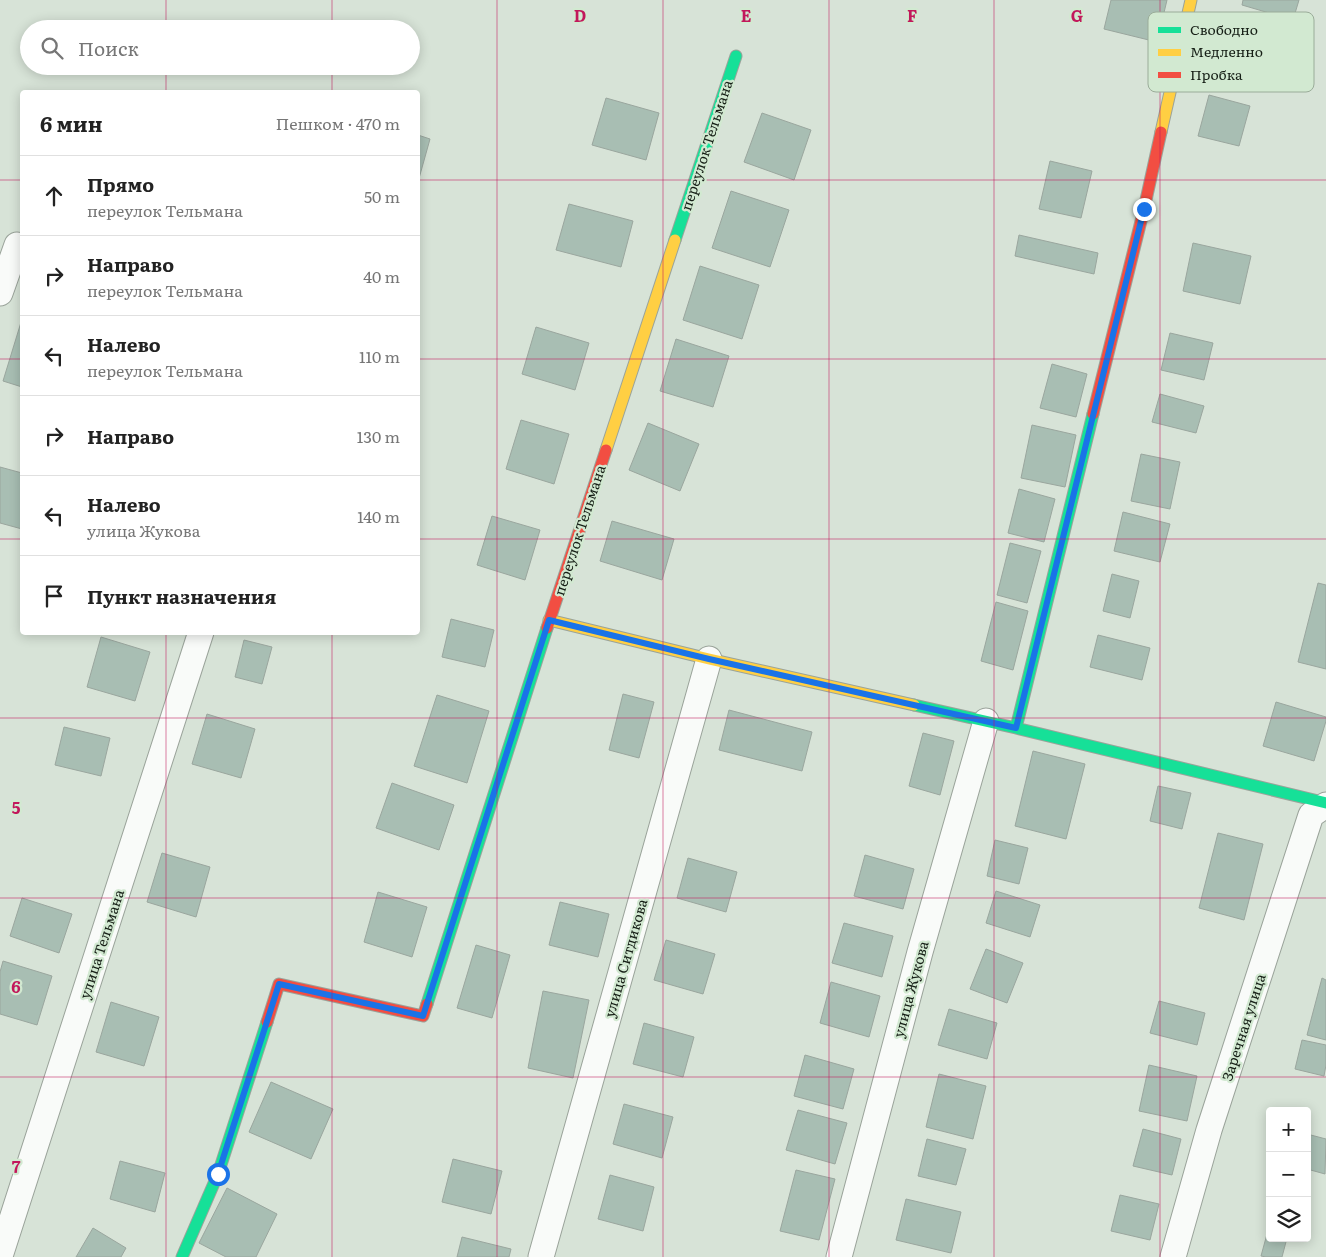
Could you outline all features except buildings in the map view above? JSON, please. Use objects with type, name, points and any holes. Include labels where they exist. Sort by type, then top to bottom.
[{"type":"street","name":"переулок Тельмана","points":[[182,1257],[218,1174],[279,984],[423,1016],[549,620],[736,56]]},
{"type":"street","points":[[1016,728],[1144,209],[1170,92]]},
{"type":"street","points":[[0,293],[17,245]]},
{"type":"street","points":[[549,620],[709,659],[1016,728],[1326,804]]},
{"type":"street","name":"улица Тельмана","points":[[0,1256],[200,635]]},
{"type":"street","name":"улица Ситдикова","points":[[541,1257],[709,659]]},
{"type":"street","name":"улица Жукова","points":[[839,1257],[920,952],[986,721]]},
{"type":"street","name":"Заречная улица","points":[[1173,1257],[1212,1121],[1310,815],[1326,804]]},
{"type":"traffic: fast","points":[[675,240],[736,56]]},
{"type":"traffic: fast","points":[[1016,728],[1093,414]]},
{"type":"traffic: fast","points":[[427,1004],[547,628]]},
{"type":"traffic: fast","points":[[914,705],[1326,803]]},
{"type":"traffic: fast","points":[[182,1257],[218,1174],[267,1022]]},
{"type":"traffic: slow","points":[[1188,12],[1191,0]]},
{"type":"traffic: slow","points":[[1161,132],[1170,92]]},
{"type":"traffic: slow","points":[[606,450],[675,240]]},
{"type":"traffic: slow","points":[[549,620],[709,659],[914,705]]},
{"type":"traffic: jam","points":[[1093,414],[1144,209],[1161,132]]},
{"type":"traffic: jam","points":[[547,628],[606,450]]},
{"type":"traffic: jam","points":[[267,1022],[279,984],[423,1016],[427,1004]]},
{"type":"route","points":[[218,1174],[279,984],[423,1016],[549,620],[709,659],[1016,728],[1144,209]]}]
